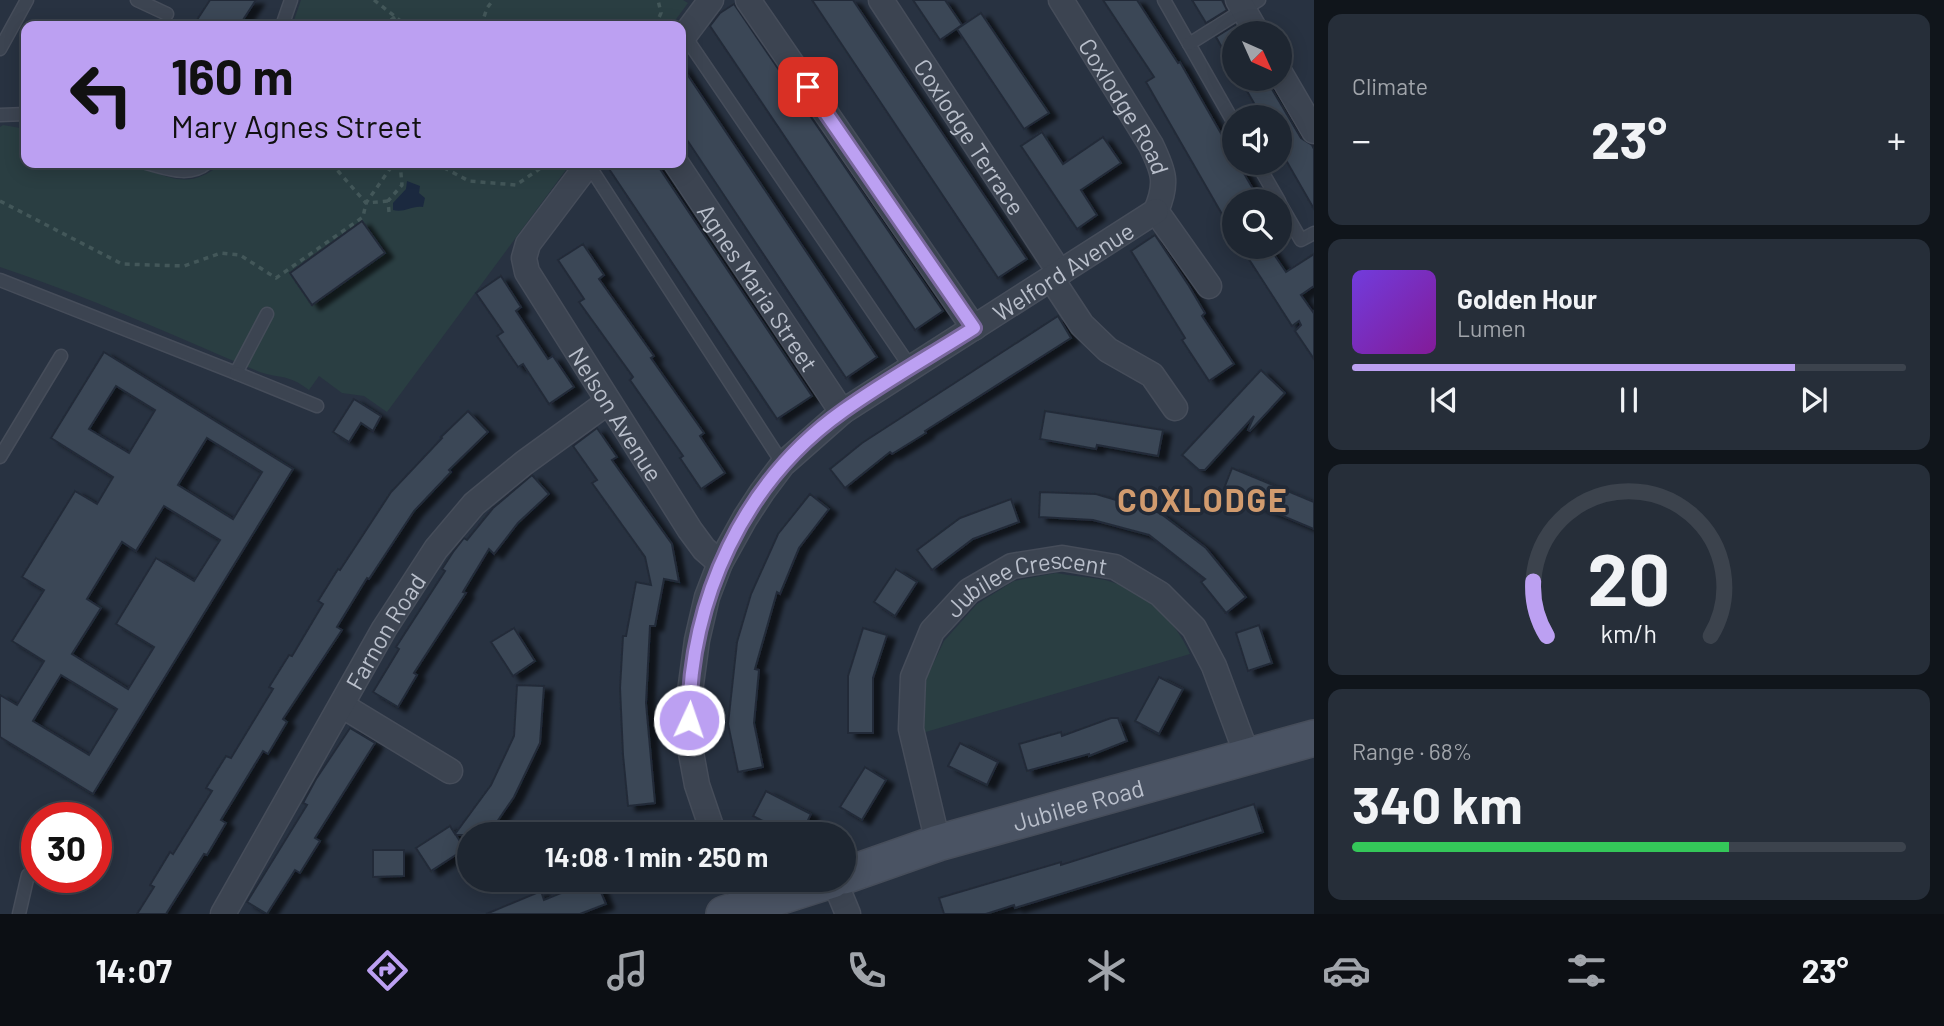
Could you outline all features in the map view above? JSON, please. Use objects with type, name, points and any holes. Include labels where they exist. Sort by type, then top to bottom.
[{"type":"street","points":[[686,32],[711,0]]},
{"type":"street","points":[[748,0],[974,328]]},
{"type":"street","name":"Coxlodge Terrace","points":[[881,0],[1055,275],[1082,325],[1108,350],[1152,375],[1175,408]]},
{"type":"street","name":"Coxlodge Road","points":[[1061,0],[1151,145],[1161,166],[1164,192],[1156,211],[1209,286]]},
{"type":"street","points":[[1247,3],[1253,21]]},
{"type":"street","points":[[1291,91],[1314,131]]},
{"type":"street","name":"Nelson Avenue","points":[[584,168],[528,244],[524,258],[527,272],[690,530],[704,549],[720,563]]},
{"type":"street","name":"Agnes Maria Street","points":[[679,168],[842,412]]},
{"type":"street","name":"Welford Avenue","points":[[710,822],[697,785],[689,742],[689,699],[702,619],[720,563],[745,518],[782,464],[842,412],[1156,211]]},
{"type":"street","name":"Farnon Road","points":[[223,914],[408,590],[436,549],[474,504],[524,463],[608,402]]},
{"type":"street","name":"Jubilee Crescent","points":[[938,843],[911,729],[913,677],[932,631],[969,591],[1012,566],[1062,558],[1115,567],[1160,594],[1194,628],[1214,666],[1247,755]]},
{"type":"street","points":[[342,706],[450,771]]},
{"type":"street","name":"Jubilee Road","points":[[856,872],[938,843],[1314,738]]},
{"type":"street","points":[[735,900],[774,892]]},
{"type":"street","points":[[838,892],[848,914]]},
{"type":"lane","points":[[0,49],[27,0]]},
{"type":"lane","points":[[137,0],[167,14]]},
{"type":"lane","points":[[284,21],[291,0]]},
{"type":"lane","points":[[1164,0],[1224,105]]},
{"type":"lane","points":[[1189,44],[1247,3]]},
{"type":"lane","points":[[686,43],[911,368]]},
{"type":"lane","points":[[0,115],[21,114]]},
{"type":"lane","points":[[164,168],[178,172],[196,168]]},
{"type":"lane","points":[[591,168],[782,464]]},
{"type":"lane","points":[[1292,224],[1301,240],[1314,233]]},
{"type":"lane","points":[[0,280],[317,406]]},
{"type":"lane","points":[[236,373],[267,314]]},
{"type":"lane","points":[[0,457],[61,356]]},
{"type":"lane","points":[[19,914],[24,893]]},
{"type":"path","points":[[374,0],[401,21]]},
{"type":"path","points":[[483,21],[493,0]]},
{"type":"path","points":[[658,0],[662,13],[658,21]]},
{"type":"path","points":[[390,21],[396,17]]},
{"type":"path","points":[[335,168],[366,203]]},
{"type":"path","points":[[0,201],[122,264],[184,266],[221,253],[240,255],[276,278],[363,217],[366,203],[390,168]]},
{"type":"path","points":[[366,203],[388,201],[402,185],[400,168]]},
{"type":"path","points":[[444,168],[469,181],[516,185],[541,168]]},
{"type":"path","points":[[388,201],[389,212]]},
{"type":"green space","points":[[301,0],[683,0],[688,3],[675,21],[294,21]]},
{"type":"green space","points":[[3,125],[21,128],[21,168],[140,168],[183,179],[195,178],[215,168],[567,168],[387,412],[364,396],[342,393],[319,376],[309,390],[288,378],[255,370],[97,303],[0,267],[0,127]]},
{"type":"green space","points":[[1056,573],[1105,580],[1144,598],[1176,629],[1190,654],[919,734],[924,683],[944,641],[977,604],[1014,581]]},
{"type":"water","points":[[407,181],[420,186],[419,193],[425,198],[423,207],[393,210],[393,203],[406,189]]},
{"type":"building","points":[[210,0],[256,0],[242,21],[196,21]]},
{"type":"building","points":[[812,0],[853,0],[1027,259],[998,278]]},
{"type":"building","points":[[913,0],[945,0],[962,25],[940,40]]},
{"type":"building","points":[[1103,0],[1137,0],[1178,63],[1180,62],[1222,135],[1222,175],[1245,175],[1253,189],[1222,189],[1222,214],[1146,82],[1154,77]]},
{"type":"building","points":[[1192,0],[1222,0],[1227,10],[1206,23]]},
{"type":"building","points":[[734,4],[943,311],[915,330],[710,26],[720,13]]},
{"type":"building","points":[[981,13],[1049,113],[1024,129],[957,29]]},
{"type":"building","points":[[1222,33],[1222,48],[1216,37]]},
{"type":"building","points":[[686,72],[877,357],[846,378],[686,138]]},
{"type":"building","points":[[1247,91],[1273,91],[1281,105],[1255,105]]},
{"type":"building","points":[[1292,123],[1301,138],[1314,149],[1314,209],[1292,171]]},
{"type":"building","points":[[1042,132],[1063,164],[1103,137],[1121,163],[1081,190],[1097,215],[1077,229],[1021,146]]},
{"type":"building","points":[[608,168],[659,168],[812,396],[777,419]]},
{"type":"building","points":[[362,221],[385,253],[312,305],[290,273]]},
{"type":"building","points":[[1155,235],[1189,286],[1205,313],[1202,316],[1234,364],[1209,381],[1131,251]]},
{"type":"building","points":[[583,244],[604,275],[599,279],[654,356],[651,358],[704,433],[700,436],[725,473],[701,489],[680,458],[683,456],[630,380],[633,377],[579,302],[584,299],[558,260]]},
{"type":"building","points":[[1314,254],[1314,286],[1301,295],[1314,311],[1314,359],[1295,331],[1301,325],[1299,321],[1292,326],[1249,259],[1277,259],[1286,272]]},
{"type":"building","points":[[501,276],[521,307],[516,311],[548,359],[553,356],[574,387],[549,404],[523,364],[518,367],[497,336],[503,332],[476,293]]},
{"type":"building","points":[[1058,316],[1071,338],[925,431],[926,433],[892,454],[890,452],[845,488],[830,469],[862,443]]},
{"type":"building","points":[[104,352],[293,469],[93,794],[0,737],[0,695],[17,705],[44,661],[12,641],[44,590],[22,577],[75,491],[97,504],[113,477],[51,438]],"holes":[[[116,386],[155,410],[129,453],[89,429]],[[207,438],[262,472],[233,519],[178,485]],[[164,506],[220,540],[194,581],[156,558],[116,624],[154,647],[128,689],[72,654],[101,608],[87,599],[122,542],[136,551]],[[61,675],[117,709],[89,755],[33,721]]]},
{"type":"building","points":[[1261,370],[1285,393],[1250,431],[1248,430],[1254,416],[1205,470],[1199,470],[1182,455]]},
{"type":"building","points":[[354,399],[381,416],[373,431],[361,423],[349,442],[333,432]]},
{"type":"building","points":[[468,411],[488,432],[449,470],[451,472],[414,511],[369,579],[367,578],[337,627],[342,630],[283,719],[287,722],[268,754],[263,751],[221,820],[226,823],[207,855],[204,854],[166,914],[137,914],[154,887],[150,885],[170,852],[173,854],[212,791],[206,788],[226,756],[231,758],[273,689],[269,687],[289,655],[292,656],[323,604],[318,601],[338,569],[340,570],[391,492]]},
{"type":"building","points":[[1045,411],[1163,430],[1158,456],[1097,445],[1096,449],[1040,439]]},
{"type":"building","points":[[597,428],[617,457],[612,460],[672,544],[679,582],[664,579],[655,626],[650,626],[646,703],[655,803],[628,806],[620,688],[623,636],[626,636],[636,582],[651,585],[645,557],[592,483],[597,480],[573,446]]},
{"type":"building","points":[[1232,468],[1314,502],[1314,529],[1223,491]]},
{"type":"building","points":[[532,475],[549,494],[518,523],[494,554],[489,549],[463,592],[466,593],[414,673],[417,675],[398,707],[373,692],[399,649],[396,647],[445,571],[442,569],[453,552],[464,538],[467,540],[493,508]]},
{"type":"building","points":[[1040,492],[1096,494],[1160,513],[1206,548],[1246,597],[1226,613],[1201,582],[1205,579],[1149,535],[1093,520],[1039,517]]},
{"type":"building","points":[[810,494],[829,509],[799,548],[780,594],[777,592],[755,669],[759,670],[754,723],[763,767],[738,772],[728,724],[737,642],[751,594],[778,534]]},
{"type":"building","points":[[1011,499],[1019,522],[973,539],[932,570],[917,550],[960,518]]},
{"type":"building","points":[[896,569],[917,582],[895,616],[874,602]]},
{"type":"building","points":[[1259,625],[1272,663],[1248,671],[1236,633]]},
{"type":"building","points":[[514,628],[535,661],[513,676],[491,642]]},
{"type":"building","points":[[863,628],[887,635],[873,678],[873,733],[848,733],[848,676]]},
{"type":"building","points":[[1159,677],[1183,689],[1159,734],[1135,721]]},
{"type":"building","points":[[517,685],[544,686],[540,743],[514,797],[497,822],[464,822],[491,785],[514,736]]},
{"type":"building","points":[[1111,718],[1118,718],[1127,741],[1089,756],[1027,771],[1019,744],[1061,732],[1062,736]]},
{"type":"building","points":[[350,728],[375,743],[315,838],[320,841],[300,873],[295,870],[267,914],[247,902],[307,805],[303,803],[316,779]]},
{"type":"building","points":[[960,743],[998,762],[987,785],[948,766]]},
{"type":"building","points":[[865,767],[886,780],[862,820],[840,807]]},
{"type":"building","points":[[766,791],[811,814],[807,822],[765,822],[753,816]]},
{"type":"building","points":[[1254,804],[1263,832],[1015,908],[1014,905],[986,914],[944,914],[939,898],[1061,862],[1061,865]]},
{"type":"building","points":[[450,826],[455,834],[457,831],[457,854],[431,871],[416,848]]},
{"type":"building","points":[[373,850],[404,850],[404,876],[373,877]]},
{"type":"building","points":[[539,892],[541,892],[544,900],[564,892],[601,892],[606,904],[580,914],[486,914]]},
{"type":"district","name":"COXLODGE","points":[[1203,499]]},
{"type":"route","points":[[689,720],[697,640],[707,597],[720,563],[745,518],[782,464],[842,412],[974,328],[808,87]]}]
